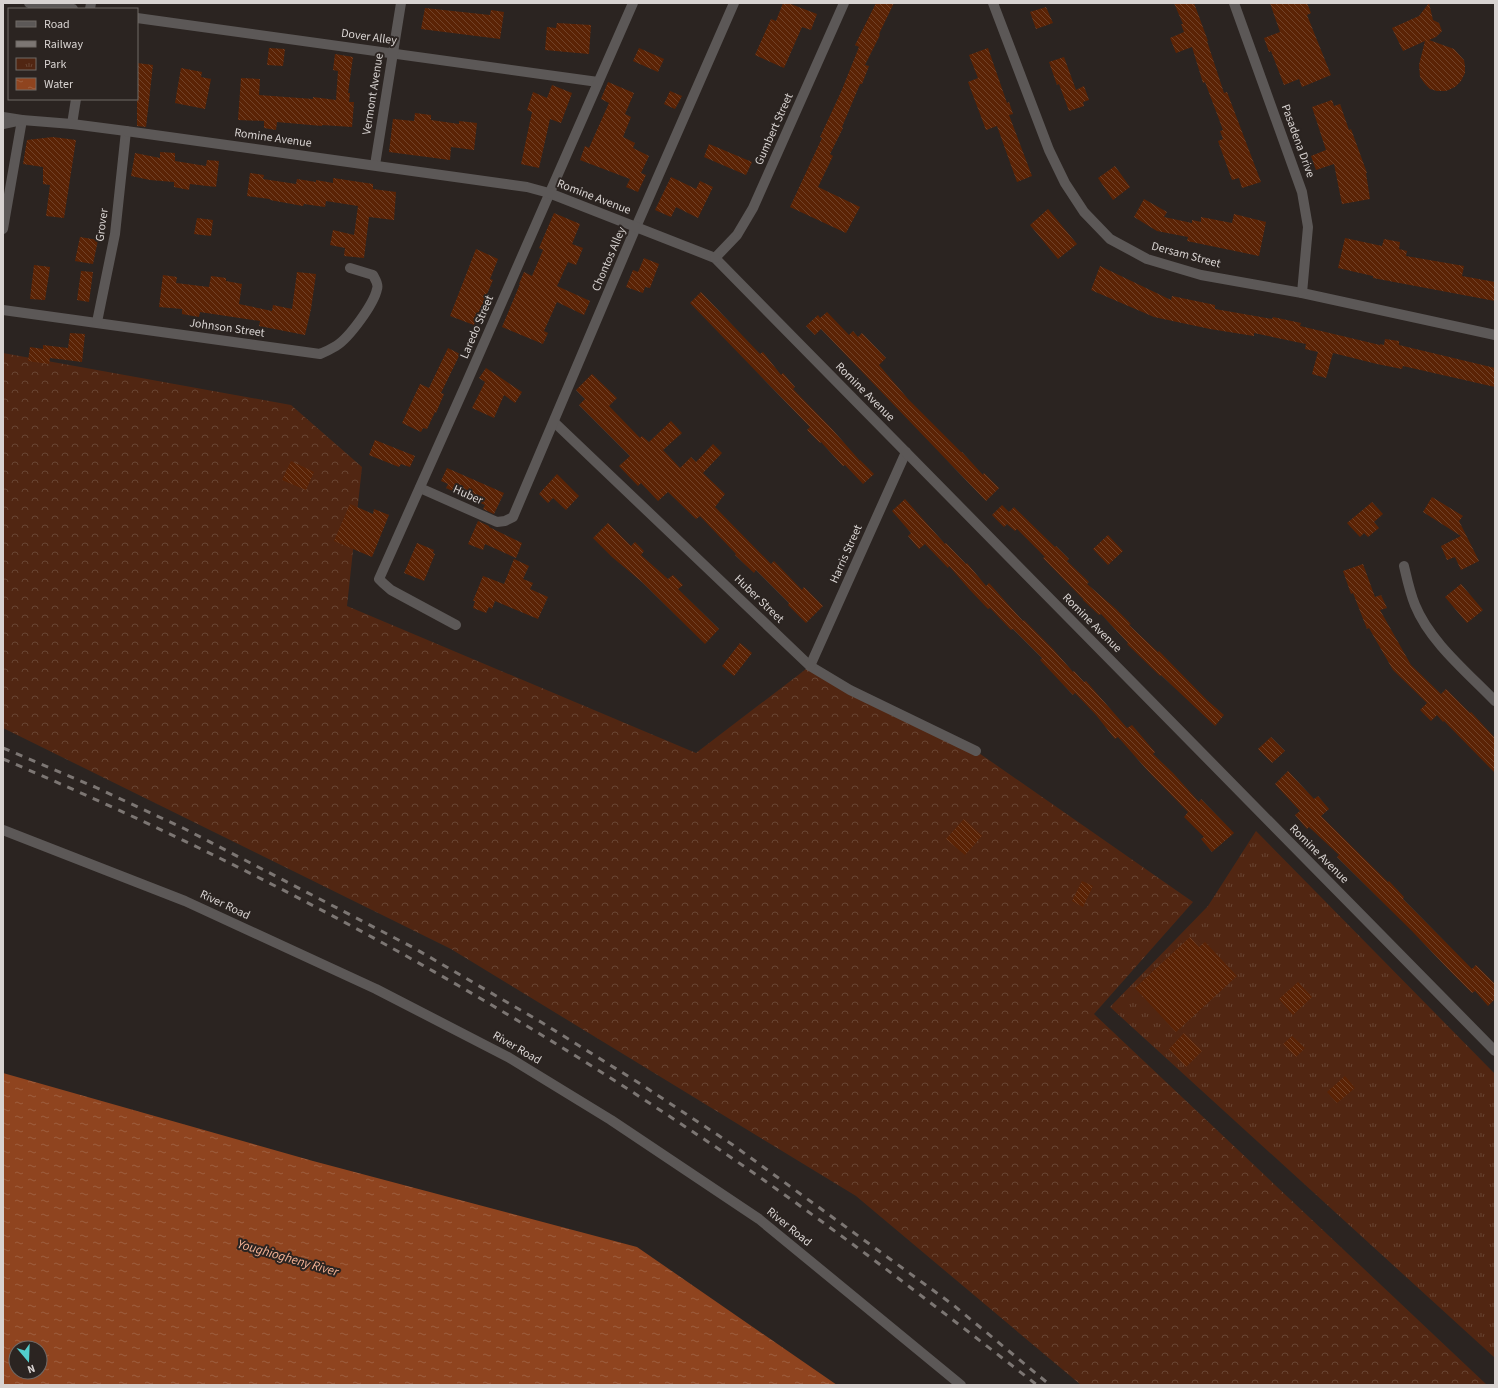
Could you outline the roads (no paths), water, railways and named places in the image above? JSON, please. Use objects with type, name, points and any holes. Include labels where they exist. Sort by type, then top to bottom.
[{"type":"street","points":[[29,3],[66,8]]},
{"type":"street","name":"Vermont Avenue","points":[[375,165],[401,3]]},
{"type":"street","name":"Laredo Street","points":[[456,625],[391,590],[379,579],[633,3]]},
{"type":"street","name":"Chontos Alley","points":[[506,521],[513,517],[636,227],[734,3]]},
{"type":"street","name":"Gumbert Street","points":[[715,258],[737,235],[753,208],[844,3]]},
{"type":"street","name":"Dersam Street","points":[[993,3],[1049,150],[1065,183],[1084,212],[1110,239],[1147,259],[1201,275],[1302,293],[1495,335]]},
{"type":"street","name":"Pasadena Drive","points":[[1234,3],[1302,192],[1308,227],[1302,293]]},
{"type":"street","name":"Dover Alley","points":[[138,18],[598,82]]},
{"type":"street","points":[[72,124],[76,100]]},
{"type":"street","name":"Romine Avenue","points":[[3,117],[126,131],[527,187],[549,193],[715,258],[1495,1051]]},
{"type":"street","points":[[3,229],[22,120]]},
{"type":"street","name":"Romine Avenue","points":[[3,124],[22,120]]},
{"type":"street","name":"Grover","points":[[97,322],[115,234],[126,131]]},
{"type":"street","name":"Johnson Street","points":[[3,310],[320,354],[337,346],[354,329],[373,301],[378,288],[377,281],[373,275],[350,268]]},
{"type":"street","name":"Huber Street","points":[[554,422],[810,666],[850,690],[976,751]]},
{"type":"street","name":"Harris Street","points":[[810,666],[906,452]]},
{"type":"street","name":"Huber","points":[[420,488],[497,522],[506,521]]},
{"type":"street","points":[[1404,566],[1415,604],[1425,624],[1438,642],[1495,700]]},
{"type":"street","name":"River Road","points":[[3,830],[185,901],[376,989],[508,1057],[611,1120],[759,1219],[961,1385]]},
{"type":"water","name":"Youghiogheny River","points":[[3,1073],[313,1161],[637,1247],[837,1385],[3,1385]]},
{"type":"railway","points":[[3,748],[95,787],[185,829],[414,948],[541,1022],[639,1083],[733,1145],[952,1304],[1050,1385]]},
{"type":"railway","points":[[3,759],[91,797],[264,880],[433,971],[516,1019],[598,1070],[770,1184],[905,1283],[1037,1385]]}]
